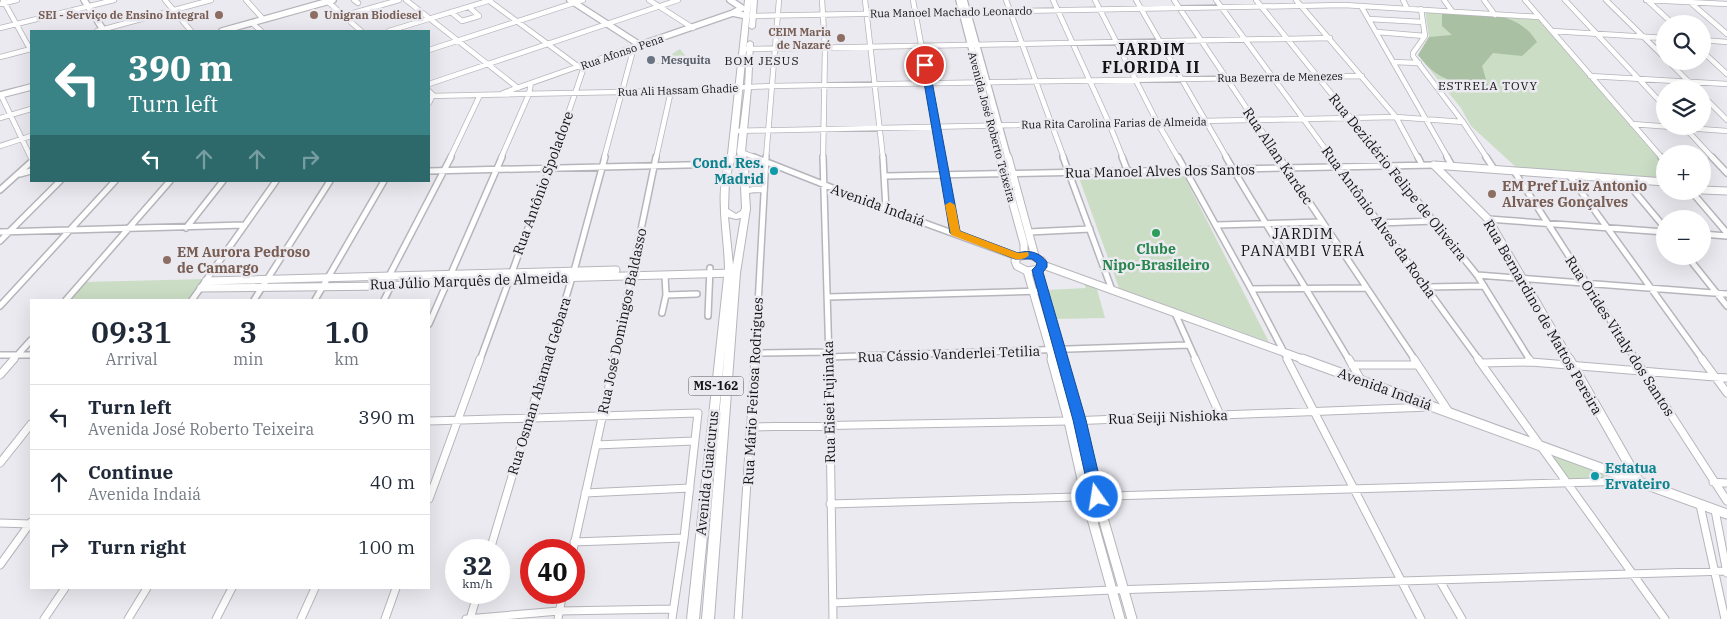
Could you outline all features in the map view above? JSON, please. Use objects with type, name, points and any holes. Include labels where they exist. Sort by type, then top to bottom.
[{"type":"main road","name":"Avenida Guaicurus","points":[[692,619],[732,270],[746,208],[744,165],[738,131],[738,88],[746,49],[751,1]]},
{"type":"main road","name":"Avenida Guaicurus","points":[[708,619],[732,270],[725,226],[724,164],[732,154],[748,88],[746,49]]},
{"type":"main road","points":[[724,164],[744,165]]},
{"type":"main road","points":[[746,192],[753,188],[763,190]]},
{"type":"main road","points":[[725,210],[731,216],[736,217],[743,214],[746,208]]},
{"type":"street","points":[[17,0],[2,2],[30,47]]},
{"type":"street","points":[[84,0],[100,30]]},
{"type":"street","points":[[0,28],[114,0]]},
{"type":"street","points":[[165,0],[190,30]]},
{"type":"street","points":[[104,30],[211,0]]},
{"type":"street","points":[[246,0],[263,19]]},
{"type":"street","points":[[343,16],[399,0]]},
{"type":"street","points":[[406,0],[518,88]]},
{"type":"street","points":[[392,30],[490,0],[582,66]]},
{"type":"street","points":[[430,50],[572,1],[583,0]]},
{"type":"street","points":[[649,0],[693,28]]},
{"type":"street","points":[[430,84],[548,42],[678,0]]},
{"type":"street","name":"Rua Mário Feitosa Rodrigues","points":[[738,619],[752,428],[763,190],[778,0]]},
{"type":"street","name":"Rua Eisei Fujinaka","points":[[822,0],[825,48],[823,185],[828,297],[833,619]]},
{"type":"street","points":[[865,0],[877,85],[886,176],[886,209]]},
{"type":"street","points":[[913,0],[955,233]]},
{"type":"street","points":[[959,0],[965,12]]},
{"type":"street","points":[[964,0],[965,12]]},
{"type":"street","points":[[1006,0],[1112,290]]},
{"type":"street","points":[[1053,0],[1109,123],[1128,172]]},
{"type":"street","points":[[1095,0],[1157,122],[1217,225],[1251,289],[1421,619]]},
{"type":"street","points":[[1136,0],[1265,224],[1307,288],[1361,380]]},
{"type":"street","name":"Rua Allan Kardec","points":[[1174,0],[1449,412]]},
{"type":"street","name":"Rua Antônio Alves da Rocha","points":[[1216,0],[1427,287],[1538,446],[1665,619]]},
{"type":"street","name":"Rua Dezidério Felipe de Oliveira","points":[[1256,0],[1477,275],[1531,362]]},
{"type":"street","points":[[1296,0],[1396,117],[1422,165]]},
{"type":"street","points":[[1336,0],[1340,5]]},
{"type":"street","points":[[1372,0],[1375,6]]},
{"type":"street","points":[[1402,0],[1407,8]]},
{"type":"street","points":[[1444,0],[1452,11]]},
{"type":"street","points":[[1484,0],[1495,14]]},
{"type":"street","points":[[1525,0],[1656,152]]},
{"type":"street","points":[[1565,0],[1656,97]]},
{"type":"street","points":[[1606,0],[1656,49]]},
{"type":"street","points":[[1647,0],[1689,1],[1727,34]]},
{"type":"street","points":[[1647,0],[1663,15]]},
{"type":"street","points":[[1680,0],[1727,4]]},
{"type":"street","points":[[225,30],[329,1],[360,30]]},
{"type":"street","points":[[572,1],[637,46]]},
{"type":"street","points":[[732,1],[751,1]]},
{"type":"street","points":[[732,1],[742,8],[733,13]]},
{"type":"street","name":"Rua Manoel Machado Leonardo","points":[[750,16],[1340,5],[1539,17]]},
{"type":"street","points":[[1361,6],[1452,166]]},
{"type":"street","points":[[451,12],[462,21],[479,16],[469,7]]},
{"type":"street","points":[[1421,9],[1425,36],[1413,53],[1418,63],[1463,122],[1494,170]]},
{"type":"street","name":"Avenida José Roberto Teixeira","points":[[965,12],[984,82],[991,126],[1005,175],[1035,256],[1042,262],[1039,292],[1050,351],[1069,421],[1086,498],[1120,619]]},
{"type":"street","points":[[733,13],[750,16]]},
{"type":"street","name":"Rua Afonso Pena","points":[[496,95],[733,13]]},
{"type":"street","points":[[1369,19],[1423,22]]},
{"type":"street","points":[[252,22],[260,30]]},
{"type":"street","points":[[1552,31],[1656,38]]},
{"type":"street","points":[[1376,32],[1425,36]]},
{"type":"street","points":[[746,49],[1330,38]]},
{"type":"street","points":[[1711,41],[1727,42]]},
{"type":"street","name":"Rua Osman Ahamad Gebara","points":[[493,539],[528,418],[573,274],[601,168],[637,46]]},
{"type":"street","points":[[0,57],[30,49]]},
{"type":"street","points":[[1711,59],[1727,74]]},
{"type":"street","points":[[1393,62],[1418,63]]},
{"type":"street","name":"Rua Antônio Spoladore","points":[[430,496],[550,168],[576,92],[582,66]]},
{"type":"street","points":[[1677,70],[1687,80]]},
{"type":"street","name":"Rua Bezerra de Menezes","points":[[928,84],[1362,76]]},
{"type":"street","points":[[1590,76],[1656,80]]},
{"type":"street","points":[[984,82],[999,125],[1013,175],[1025,232],[1090,229]]},
{"type":"street","points":[[1711,83],[1727,84]]},
{"type":"street","points":[[430,322],[529,94],[531,84]]},
{"type":"street","name":"Rua Ali Hassam Ghadie","points":[[431,96],[671,91],[772,86],[928,84]]},
{"type":"street","points":[[0,190],[30,161],[11,115],[0,95],[30,86]]},
{"type":"street","name":"Rua José Domingos Baldasso","points":[[575,539],[671,91]]},
{"type":"street","points":[[384,299],[391,286],[389,276],[444,170],[480,95]]},
{"type":"street","points":[[1711,104],[1727,120]]},
{"type":"street","points":[[0,118],[30,109]]},
{"type":"street","name":"Rua Rita Carolina Farias de Almeida","points":[[738,131],[1396,117],[1463,122]]},
{"type":"street","points":[[1632,124],[1656,125]]},
{"type":"street","points":[[1711,130],[1727,131]]},
{"type":"street","points":[[1691,135],[1727,173]]},
{"type":"street","points":[[0,146],[30,136]]},
{"type":"street","name":"Avenida Indaiá","points":[[741,152],[886,209],[1021,256]]},
{"type":"street","name":"Avenida Indaiá","points":[[744,165],[766,163]]},
{"type":"street","points":[[430,171],[724,164]]},
{"type":"street","name":"Rua Manoel Alves dos Santos","points":[[886,176],[1013,175],[1422,165],[1436,168]]},
{"type":"street","points":[[1436,168],[1452,166],[1516,174]]},
{"type":"street","points":[[1436,168],[1656,182]]},
{"type":"street","name":"Rua Bernardino de Mattos Pereira","points":[[1436,168],[1488,219],[1524,278],[1638,480]]},
{"type":"street","points":[[18,174],[30,171]]},
{"type":"street","name":"Rua Orides Vitaly dos Santos","points":[[1516,174],[1727,501]]},
{"type":"street","points":[[1571,177],[1727,393]]},
{"type":"street","points":[[1626,181],[1656,185]]},
{"type":"street","points":[[1626,181],[1656,219]]},
{"type":"street","points":[[0,241],[59,182]]},
{"type":"street","points":[[0,306],[114,182]]},
{"type":"street","points":[[67,299],[169,182]]},
{"type":"street","points":[[186,228],[222,182]]},
{"type":"street","points":[[193,299],[275,182]]},
{"type":"street","points":[[255,299],[329,182]]},
{"type":"street","points":[[316,299],[383,182]]},
{"type":"street","points":[[1711,185],[1727,186]]},
{"type":"street","points":[[1711,190],[1727,191]]},
{"type":"street","points":[[1698,200],[1727,235]]},
{"type":"street","points":[[1488,219],[1656,230]]},
{"type":"street","points":[[1379,223],[1434,221]]},
{"type":"street","points":[[1217,225],[1322,222]]},
{"type":"street","points":[[0,232],[244,225]]},
{"type":"street","name":"Avenida José Roberto Teixeira","points":[[1025,232],[1021,256],[1016,261],[1017,266],[1027,271],[1039,292],[1060,350],[1097,497],[1132,619]]},
{"type":"street","points":[[1711,234],[1727,235]]},
{"type":"street","points":[[1021,256],[1035,256]]},
{"type":"street","points":[[1694,265],[1727,306]]},
{"type":"street","points":[[1027,271],[1040,268]]},
{"type":"street","name":"Avenida Indaiá","points":[[1040,268],[1112,290],[1727,514]]},
{"type":"street","name":"Rua Júlio Marquês de Almeida","points":[[206,281],[732,270]]},
{"type":"street","points":[[708,316],[710,271]]},
{"type":"street","name":"Rua Júlio Marquês de Almeida","points":[[633,273],[664,275],[710,271]]},
{"type":"street","points":[[662,313],[666,295],[664,275]]},
{"type":"street","points":[[1477,275],[1727,294]]},
{"type":"street","name":"Rua Júlio Marquês de Almeida","points":[[201,288],[261,289],[324,286],[391,286],[448,277]]},
{"type":"street","points":[[1427,287],[1484,286]]},
{"type":"street","points":[[1251,289],[1366,288]]},
{"type":"street","points":[[828,297],[1039,292]]},
{"type":"street","points":[[666,295],[697,294]]},
{"type":"street","points":[[1175,314],[1220,414]]},
{"type":"street","points":[[0,374],[30,341]]},
{"type":"street","name":"Rua Cássio Vanderlei Tetilia","points":[[756,353],[1050,351],[1188,345]]},
{"type":"street","points":[[0,355],[30,355]]},
{"type":"street","points":[[1481,363],[1531,362],[1727,378]]},
{"type":"street","points":[[1352,366],[1418,365]]},
{"type":"street","name":"Rua Seiji Nishioka","points":[[752,428],[1069,421],[1434,407]]},
{"type":"street","points":[[430,421],[698,413],[684,538],[672,619]]},
{"type":"street","points":[[0,463],[30,425]]},
{"type":"street","points":[[596,445],[694,441]]},
{"type":"street","points":[[830,504],[1566,484],[1638,480]]},
{"type":"street","points":[[1713,482],[1727,483]]},
{"type":"street","points":[[585,493],[690,488]]},
{"type":"street","points":[[1700,505],[1725,619]]},
{"type":"street","points":[[834,603],[1112,590],[1440,581],[1713,570],[1727,572],[1715,510]]},
{"type":"street","points":[[0,523],[30,523]]},
{"type":"street","points":[[0,565],[30,524]]},
{"type":"street","points":[[585,542],[684,538]]},
{"type":"street","points":[[1440,581],[1462,619]]},
{"type":"street","points":[[44,619],[64,589]]},
{"type":"street","points":[[128,619],[146,589]]},
{"type":"street","points":[[216,619],[231,589]]},
{"type":"street","points":[[301,619],[315,589]]},
{"type":"street","points":[[385,619],[396,589]]},
{"type":"street","points":[[470,619],[474,604]]},
{"type":"street","points":[[466,619],[673,610]]},
{"type":"green space","points":[[1425,10],[1537,18],[1656,156],[1656,180],[1518,169],[1471,126],[1461,108],[1418,55],[1429,37]]},
{"type":"green space","points":[[1442,11],[1482,13],[1507,18],[1529,31],[1537,42],[1522,56],[1493,53],[1482,66],[1488,86],[1448,80],[1434,71],[1418,55],[1429,37],[1452,35],[1442,26]]},
{"type":"green space","points":[[680,49],[691,63],[656,64]]},
{"type":"green space","name":"Clube Nipo-Brasileiro","points":[[1184,176],[1269,342],[1119,288],[1079,178]]},
{"type":"green space","points":[[207,279],[192,299],[69,299],[83,282]]},
{"type":"green space","points":[[1083,281],[1096,286],[1105,318],[1054,319],[1046,290],[1086,288]]},
{"type":"green space","points":[[1547,453],[1619,478],[1567,481]]},
{"type":"slow traffic","points":[[950,205],[955,233],[1018,257],[1024,255]]},
{"type":"place","name":"SEI - Serviço de Ensino Integral","points":[[219,15]]},
{"type":"place","name":"Unigran Biodiesel","points":[[314,15]]},
{"type":"place","name":"CEIM Maria de Nazaré","points":[[841,38]]},
{"type":"place","name":"Mesquita","points":[[651,60]]},
{"type":"place","name":"Cond. Res. Madrid","points":[[774,171]]},
{"type":"place","name":"EM Pref Luiz Antonio Alvares Gonçalves","points":[[1492,194]]},
{"type":"place","name":"Clube Nipo-Brasileiro","points":[[1156,233]]},
{"type":"place","name":"EM Aurora Pedroso de Camargo","points":[[167,260]]},
{"type":"place","name":"Estatua Ervateiro","points":[[1595,476]]},
{"type":"district","name":"JARDIM FLORIDA II","points":[[1151,58]]},
{"type":"district","name":"BOM JESUS","points":[[762,61]]},
{"type":"district","name":"ESTRELA TOVY","points":[[1488,86]]},
{"type":"district","name":"JARDIM PANAMBI VERÁ","points":[[1303,242]]},
{"type":"route","points":[[925,65],[955,233],[1018,257],[1029,254],[1035,256],[1042,262],[1042,267],[1037,270],[1079,420],[1097,497]]}]
